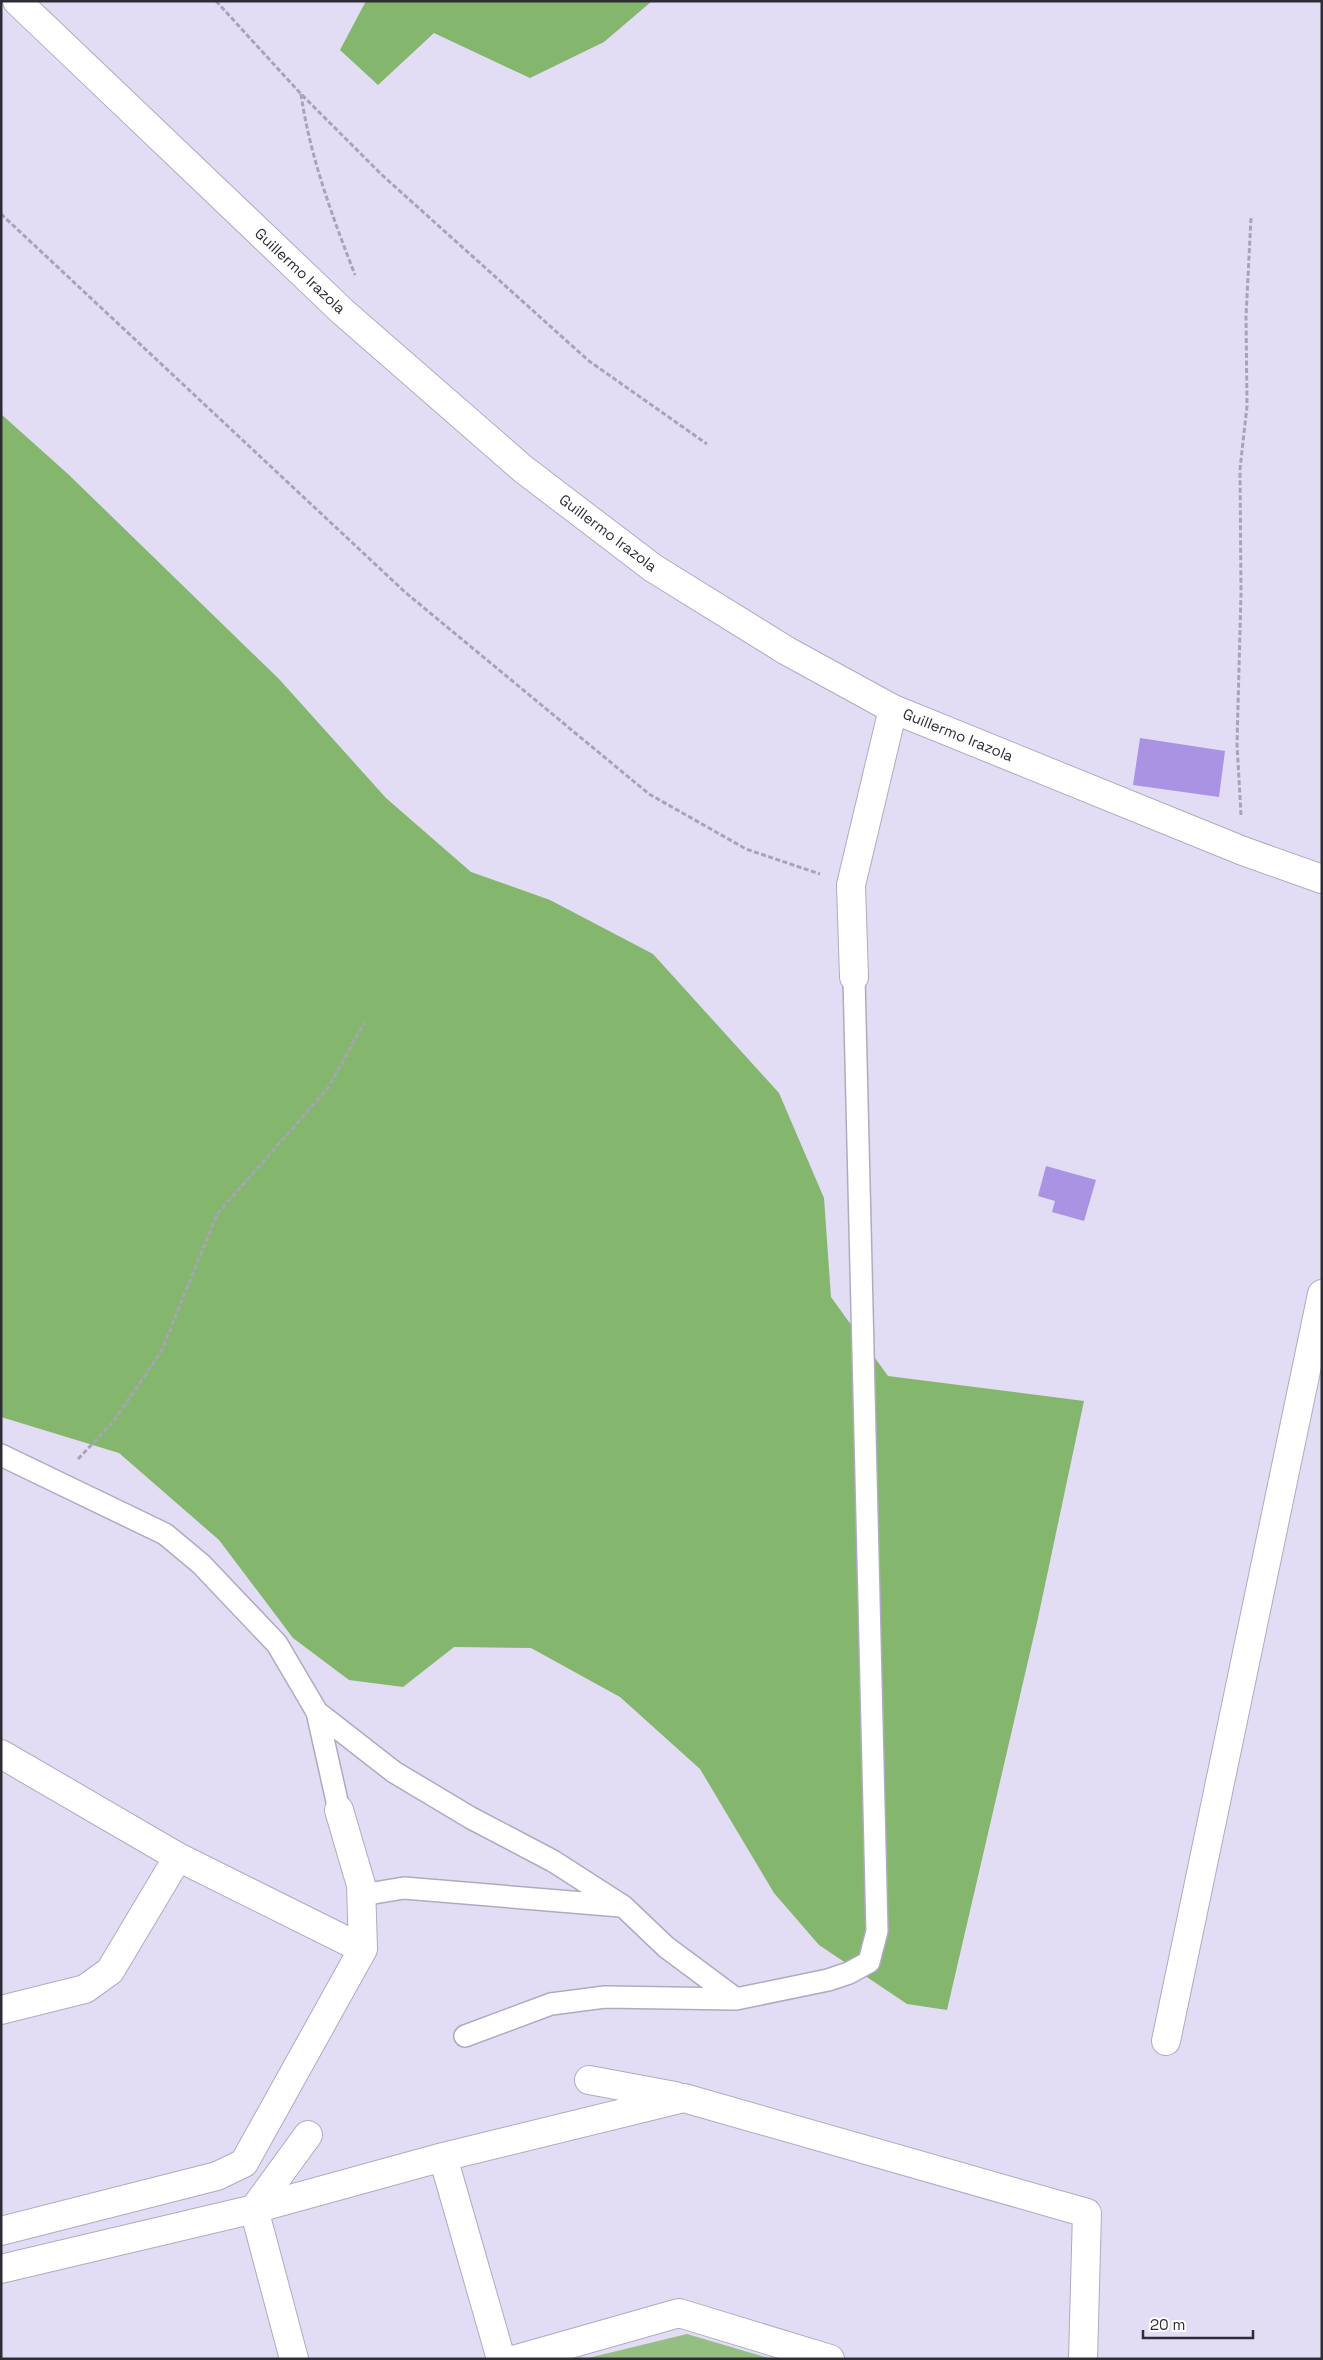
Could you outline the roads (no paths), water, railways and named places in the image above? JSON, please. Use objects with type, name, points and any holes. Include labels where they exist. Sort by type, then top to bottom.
[{"type":"street","name":"Guillermo Irazola","points":[[17,1],[343,312],[523,469],[653,568],[787,651],[893,709],[1243,851],[1322,879]]},
{"type":"street","points":[[854,977],[851,885],[893,709]]},
{"type":"street","points":[[1166,2041],[1322,1294]]},
{"type":"street","points":[[1,1754],[178,1856],[364,1949]]},
{"type":"street","points":[[1,2231],[217,2176],[244,2163],[364,1949],[361,1885],[339,1810]]},
{"type":"street","points":[[1,2010],[85,1989],[110,1972],[178,1856]]},
{"type":"street","points":[[589,2080],[684,2098],[1087,2214],[1083,2359]]},
{"type":"street","points":[[1,2269],[254,2209],[443,2157],[684,2098]]},
{"type":"street","points":[[254,2209],[308,2135]]},
{"type":"street","points":[[443,2157],[501,2359]]},
{"type":"street","points":[[254,2209],[294,2359]]},
{"type":"street","points":[[517,2359],[679,2313],[830,2359]]},
{"type":"lane","points":[[465,2036],[551,2004],[605,1997],[736,1999],[828,1980],[849,1973],[869,1962],[877,1931],[854,977]]},
{"type":"lane","points":[[1,1454],[165,1534],[202,1564],[277,1644],[317,1712],[339,1810]]},
{"type":"lane","points":[[317,1712],[394,1772],[471,1818],[553,1860],[623,1906],[666,1947],[736,1999]]},
{"type":"lane","points":[[362,1895],[404,1888],[623,1906]]}]
